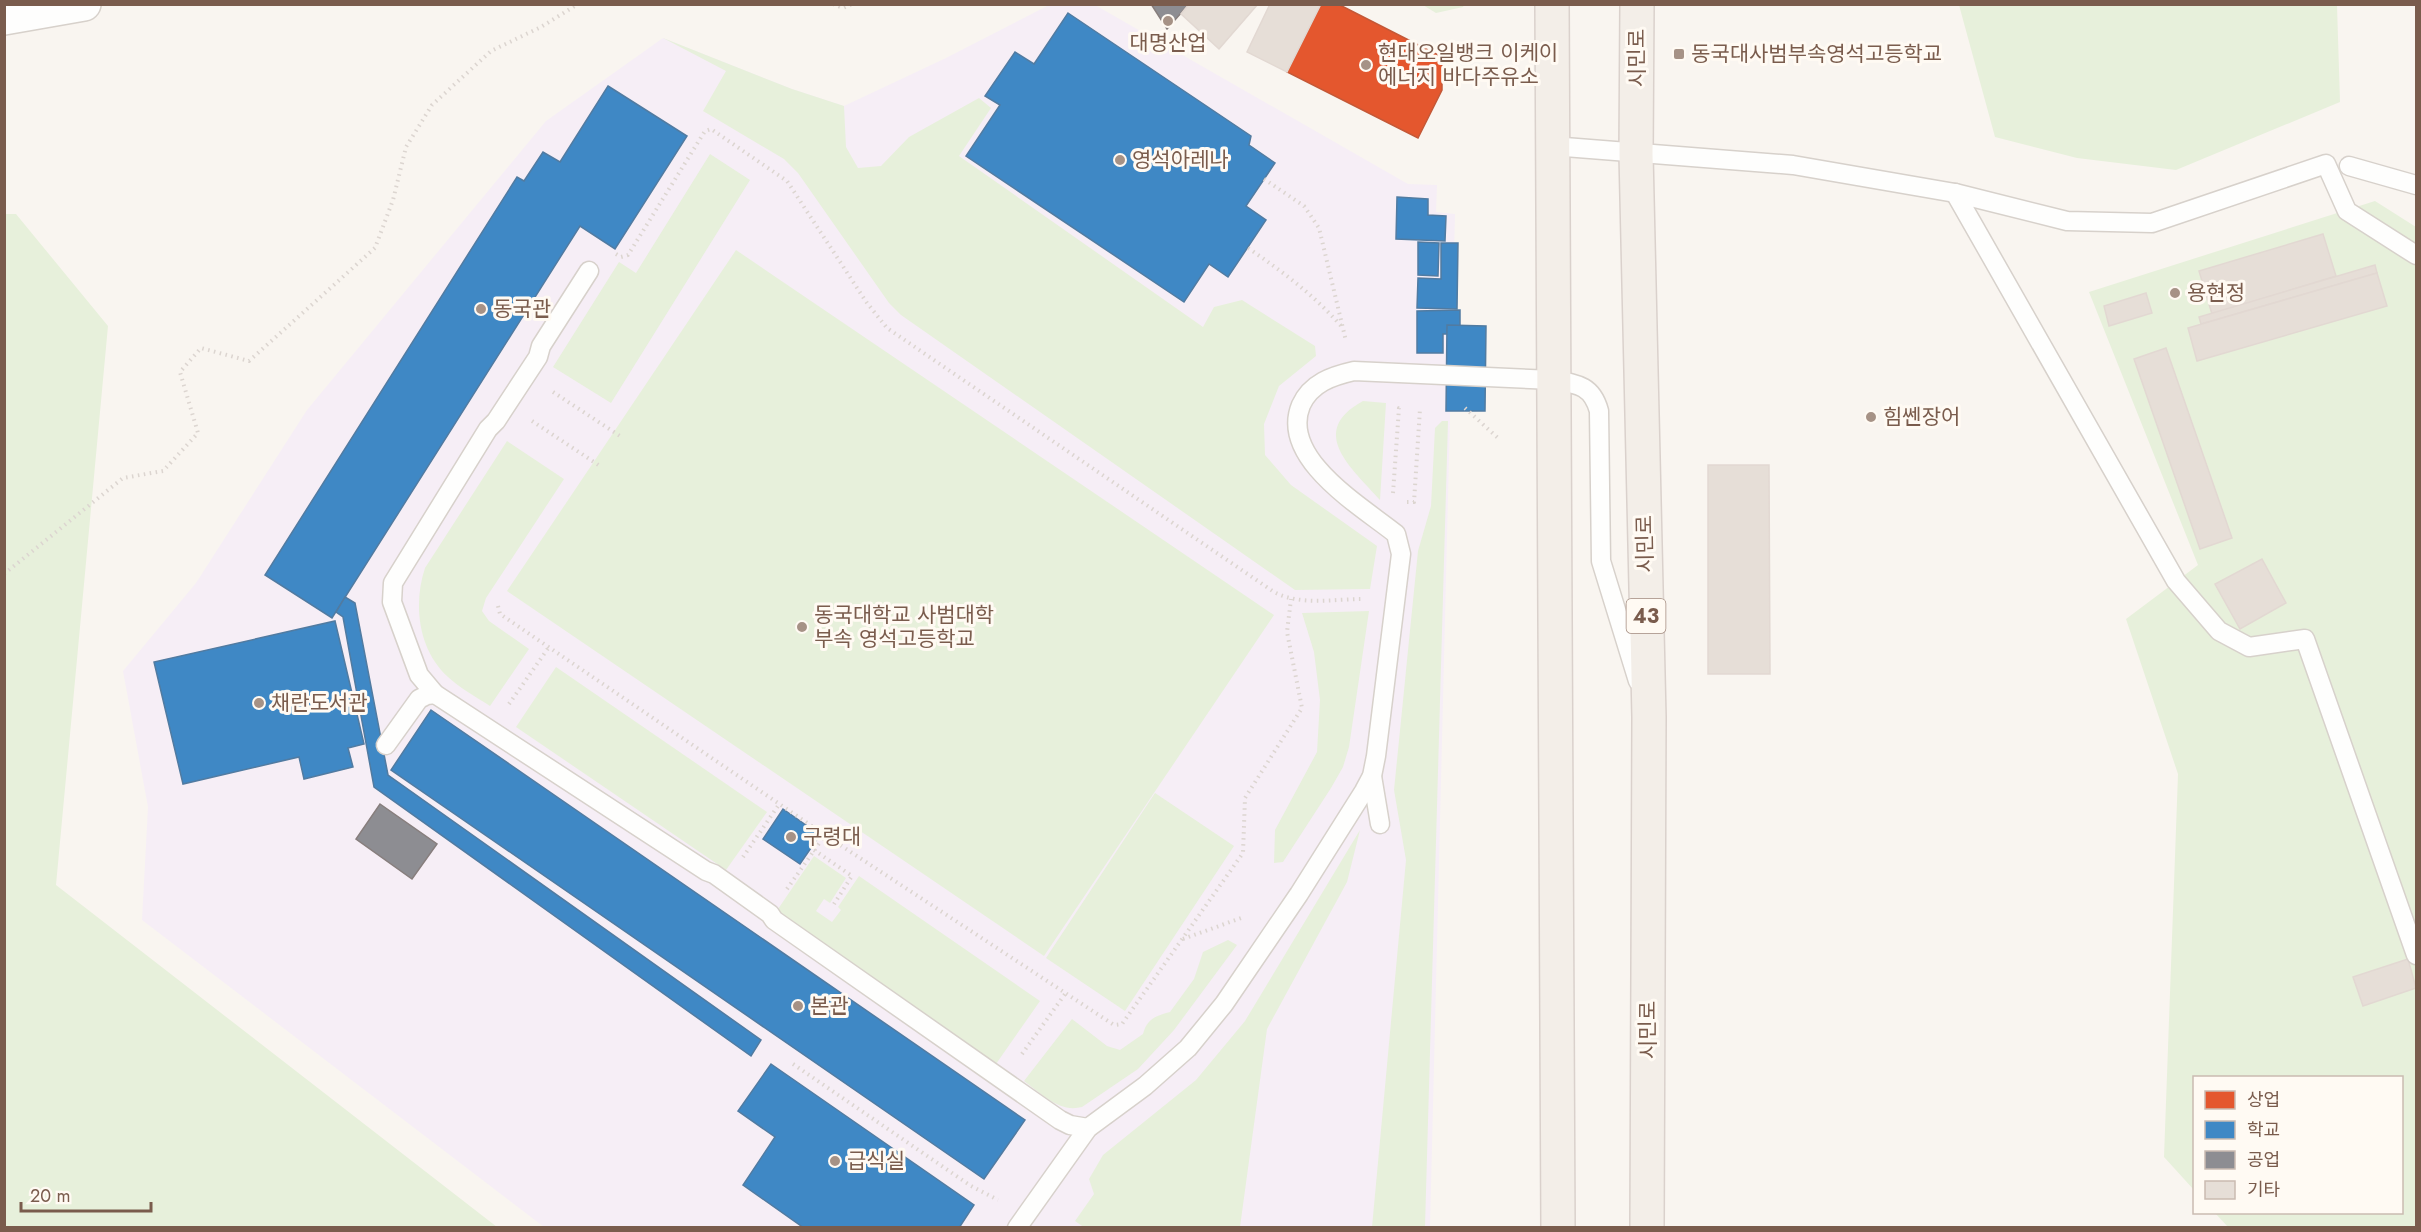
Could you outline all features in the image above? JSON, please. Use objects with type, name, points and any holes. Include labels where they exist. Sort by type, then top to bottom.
[{"type":"main road","points":[[1552,4],[1558,1227]]},
{"type":"main road","name":"시민로","points":[[1637,4],[1636,154],[1649,717],[1647,1227]]},
{"type":"street","points":[[4,18],[84,4]]},
{"type":"lane","points":[[1552,146],[1793,165],[1955,193],[2067,221],[2151,223],[2326,164],[2347,211],[2416,255]]},
{"type":"lane","points":[[2349,166],[2416,185]]},
{"type":"lane","points":[[1955,193],[2176,581],[2219,631],[2248,647],[2305,639],[2416,955]]},
{"type":"lane","points":[[589,271],[541,346],[538,357],[496,421],[488,429],[393,583],[392,602],[419,675],[435,694],[706,871],[714,874],[770,914],[774,920],[1060,1120],[1070,1125],[1088,1128]]},
{"type":"lane","points":[[1380,824],[1372,776],[1401,554],[1400,544],[1396,534],[1327,478],[1313,463],[1305,454],[1297,429],[1298,414],[1304,398],[1315,386],[1339,375],[1354,371],[1553,380],[1577,384],[1590,392],[1596,400],[1599,411],[1601,561],[1649,717]]},
{"type":"lane","points":[[386,745],[419,699],[435,694]]},
{"type":"lane","points":[[1017,1227],[1088,1128],[1145,1086],[1188,1048],[1224,1004],[1299,894],[1372,776]]},
{"type":"path","points":[[4,574],[123,478],[163,471],[198,433],[180,372],[201,348],[249,361],[375,248],[393,200],[406,147],[432,105],[491,51],[540,27],[578,4]]},
{"type":"path","points":[[833,4],[843,8],[852,4]]},
{"type":"path","points":[[589,271],[599,256],[613,254],[625,258],[628,255],[705,131],[711,129],[787,182],[867,303],[887,328],[1274,592],[1291,599],[1369,599]]},
{"type":"path","points":[[1264,179],[1304,206],[1319,228],[1354,371]]},
{"type":"path","points":[[1248,248],[1298,283],[1343,327]]},
{"type":"path","points":[[551,390],[620,436]]},
{"type":"path","points":[[1457,402],[1498,438]]},
{"type":"path","points":[[1392,501],[1399,408],[1420,409],[1428,405]]},
{"type":"path","points":[[1413,502],[1420,409]]},
{"type":"path","points":[[530,420],[600,466]]},
{"type":"path","points":[[498,606],[500,614],[825,834],[1114,1025],[1122,1024],[1244,853],[1245,798],[1302,708],[1287,632],[1291,599]]},
{"type":"path","points":[[509,705],[549,647]]},
{"type":"path","points":[[738,864],[780,803]]},
{"type":"path","points":[[783,896],[825,834]]},
{"type":"path","points":[[814,850],[852,876],[834,904]]},
{"type":"path","points":[[1182,939],[1250,914]]},
{"type":"path","points":[[1017,1060],[1065,994]]},
{"type":"path","points":[[793,1064],[971,1186],[1028,1211]]},
{"type":"shaded area","name":"동국대학교 사범대학 부속 영석고등학교","points":[[1049,5],[1095,5],[1408,184],[1437,185],[1436,212],[1455,214],[1430,1227],[544,1227],[142,920],[148,807],[123,671],[196,583],[307,410],[546,121],[663,38],[792,89],[844,106],[946,58]]},
{"type":"green space","points":[[1423,5],[1464,5],[1436,13]]},
{"type":"green space","points":[[1959,5],[2337,5],[2340,102],[2176,170],[2077,158],[1995,137]]},
{"type":"green space","points":[[663,38],[792,89],[844,106],[846,147],[858,168],[881,166],[909,137],[979,98],[991,108],[959,156],[1203,327],[1214,307],[1242,300],[1315,346],[1316,356],[1279,386],[1264,424],[1265,455],[1291,485],[1377,546],[1370,589],[1295,590],[901,315],[889,303],[798,173],[784,159],[703,111],[726,71]]},
{"type":"green space","points":[[710,154],[750,180],[611,403],[553,367],[619,262],[636,273]]},
{"type":"green space","points":[[2375,201],[2416,227],[2416,1227],[2228,1227],[2216,1214],[2403,1214],[2403,1076],[2193,1076],[2193,1189],[2164,1157],[2178,774],[2126,619],[2198,565],[2089,292]]},
{"type":"green space","points":[[4,214],[16,214],[108,326],[56,885],[497,1227],[5,1227]]},
{"type":"green space","points":[[736,250],[1274,615],[1044,956],[507,591]]},
{"type":"green space","points":[[1363,401],[1386,403],[1380,500],[1348,463],[1336,438],[1338,425],[1346,413]]},
{"type":"green space","points":[[1442,421],[1448,421],[1425,1227],[1372,1227],[1406,860],[1394,790],[1418,551],[1431,506],[1435,428]]},
{"type":"green space","points":[[507,441],[564,479],[486,598],[482,611],[489,621],[529,649],[490,706],[448,677],[430,654],[421,626],[419,596],[425,568]]},
{"type":"green space","points":[[1369,611],[1349,747],[1343,767],[1283,862],[1274,863],[1275,830],[1317,752],[1320,700],[1314,652],[1302,613]]},
{"type":"green space","points":[[556,667],[767,812],[726,870],[516,727]]},
{"type":"green space","points":[[1155,793],[1234,846],[1125,1011],[1046,958]]},
{"type":"green space","points":[[1360,830],[1347,882],[1267,1029],[1240,1227],[1085,1228],[1075,1221],[1094,1194],[1089,1179],[1103,1155],[1196,1080],[1245,1021]]},
{"type":"green space","points":[[814,856],[846,878],[830,903],[824,899],[816,911],[832,922],[841,910],[838,907],[859,876],[1040,1001],[996,1064],[776,912]]},
{"type":"green space","points":[[1228,940],[1237,945],[1174,1030],[1138,1069],[1082,1107],[1074,1108],[1058,1105],[1024,1081],[1072,1019],[1107,1046],[1120,1050],[1143,1034],[1152,1019],[1170,1012],[1194,979],[1203,952]]},
{"type":"building: 상업","name":"현대오일뱅크 이케이 에너지 바다주유소","points":[[1321,4],[1338,4],[1442,57],[1442,90],[1418,138],[1287,72]]},
{"type":"building: 학교","name":"영석아레나","points":[[1068,13],[1251,136],[1249,145],[1275,163],[1246,206],[1266,220],[1228,277],[1209,264],[1184,302],[966,156],[1000,105],[985,96],[1015,52],[1034,64]]},
{"type":"building: 학교","name":"동국관","points":[[608,86],[687,136],[615,249],[580,226],[332,618],[265,575],[517,177],[524,181],[543,152],[560,162]]},
{"type":"building: 학교","points":[[1397,197],[1428,199],[1428,215],[1446,216],[1445,241],[1396,239]]},
{"type":"building: 학교","points":[[1418,242],[1439,243],[1438,276],[1418,275]]},
{"type":"building: 학교","points":[[1441,243],[1458,243],[1457,309],[1417,308],[1418,278],[1441,279]]},
{"type":"building: 학교","points":[[1460,310],[1460,334],[1443,334],[1443,353],[1417,353],[1417,311]]},
{"type":"building: 학교","points":[[1447,325],[1486,326],[1485,411],[1446,411]]},
{"type":"building: 학교","points":[[345,597],[355,603],[388,775],[761,1040],[751,1056],[374,787],[343,617],[336,612]]},
{"type":"building: 학교","name":"채란도서관","points":[[335,621],[364,744],[348,748],[353,767],[304,779],[299,757],[183,784],[154,662]]},
{"type":"building: 학교","name":"본관","points":[[431,710],[1025,1120],[984,1179],[391,770]]},
{"type":"building: 학교","name":"구령대","points":[[783,809],[820,835],[800,864],[763,839]]},
{"type":"building: 학교","name":"급식실","points":[[771,1064],[974,1205],[959,1228],[804,1228],[743,1185],[775,1137],[738,1111]]},
{"type":"building: 공업","name":"대명산업","points":[[1151,4],[1189,4],[1167,29]]},
{"type":"building: 공업","points":[[380,804],[437,844],[412,879],[356,839]]},
{"type":"building: 기타","points":[[1189,4],[1258,4],[1219,49],[1181,14]]},
{"type":"building: 기타","points":[[1270,4],[1321,4],[1287,72],[1247,52]]},
{"type":"building: 기타","points":[[2323,234],[2336,276],[2212,314],[2199,271]]},
{"type":"building: 기타","points":[[2375,265],[2377,273],[2201,324],[2199,317]]},
{"type":"building: 기타","points":[[2377,273],[2387,306],[2197,361],[2188,328]]},
{"type":"building: 기타","points":[[2146,293],[2152,313],[2109,326],[2104,306]]},
{"type":"building: 기타","points":[[2166,348],[2232,538],[2200,549],[2134,359]]},
{"type":"building: 기타","points":[[1708,465],[1769,465],[1770,674],[1708,674]]},
{"type":"building: 기타","points":[[2262,559],[2286,603],[2240,629],[2215,584]]},
{"type":"building: 기타","points":[[2408,959],[2416,988],[2363,1006],[2353,977]]},
{"type":"place","name":"대명산업","points":[[1168,21]]},
{"type":"place","name":"동국대사범부속영석고등학교","points":[[1679,54]]},
{"type":"place","name":"현대오일뱅크 이케이 에너지 바다주유소","points":[[1366,65]]},
{"type":"place","name":"영석아레나","points":[[1120,160]]},
{"type":"place","name":"용현정","points":[[2175,293]]},
{"type":"place","name":"동국관","points":[[481,309]]},
{"type":"place","name":"힘쎈장어","points":[[1871,417]]},
{"type":"place","name":"동국대학교 사범대학 부속 영석고등학교","points":[[802,627]]},
{"type":"place","name":"채란도서관","points":[[259,703]]},
{"type":"place","name":"구령대","points":[[791,837]]},
{"type":"place","name":"본관","points":[[798,1006]]},
{"type":"place","name":"급식실","points":[[835,1161]]}]
